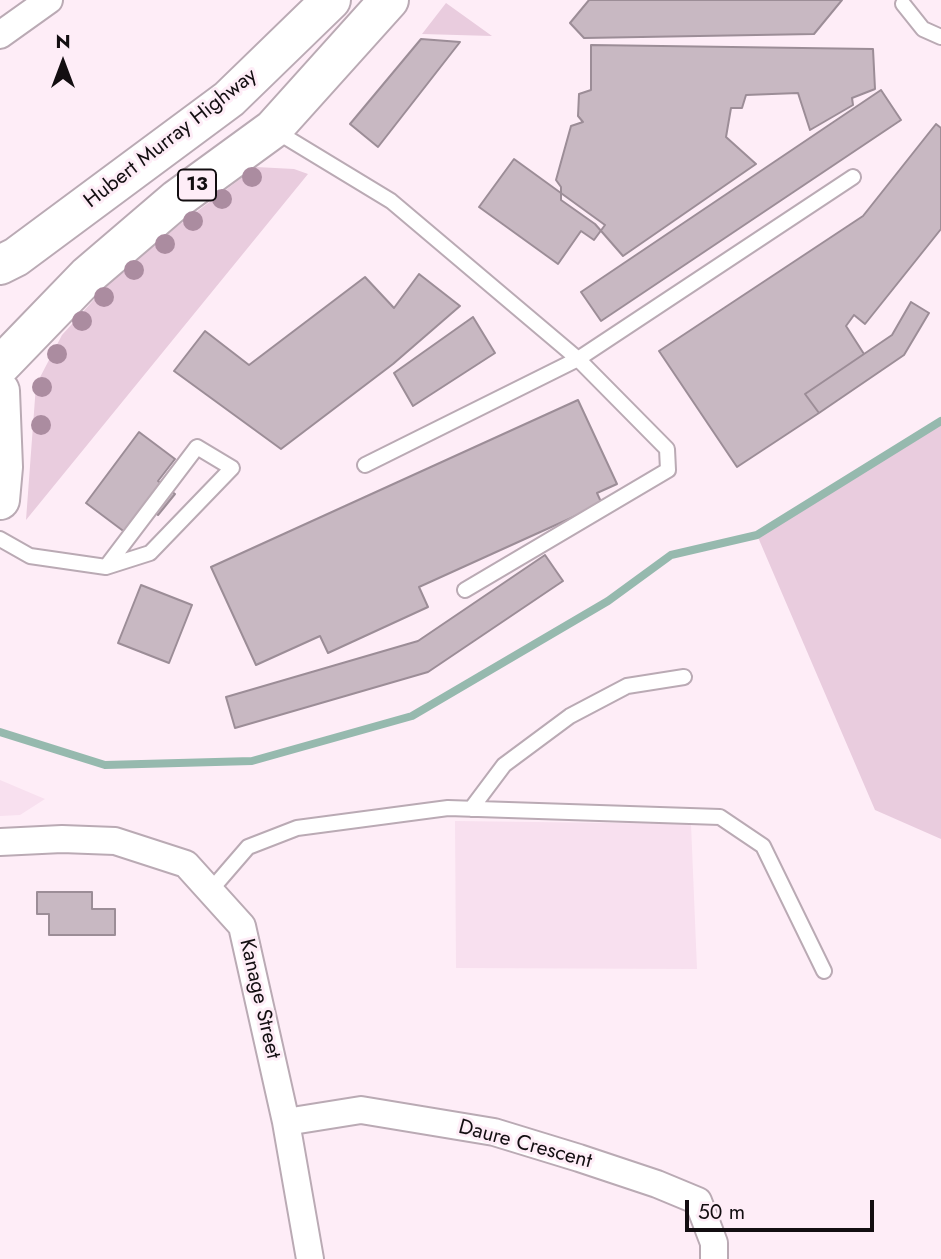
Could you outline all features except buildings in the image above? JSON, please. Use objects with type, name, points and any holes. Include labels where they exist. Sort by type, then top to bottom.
[{"type":"highway","name":"Hubert Murray Highway","points":[[0,265],[16,257],[229,99],[331,0]]},
{"type":"highway","name":"13","points":[[0,366],[87,276],[177,199],[273,129],[389,0]]},
{"type":"highway","points":[[0,391],[3,455],[0,500]]},
{"type":"street","points":[[0,35],[49,0]]},
{"type":"street","name":"Kanage Street","points":[[0,842],[62,839],[115,841],[186,864],[242,926],[286,1122],[310,1259]]},
{"type":"street","name":"Daure Crescent","points":[[286,1122],[361,1110],[494,1132],[579,1158],[698,1201],[714,1243],[714,1259]]},
{"type":"lane","points":[[904,4],[923,29],[941,37]]},
{"type":"lane","points":[[273,129],[391,201],[579,359],[667,449],[668,470],[465,590]]},
{"type":"lane","points":[[365,465],[579,359],[853,177]]},
{"type":"lane","points":[[0,539],[30,556],[106,568],[150,553],[232,468],[197,447],[106,568]]},
{"type":"lane","points":[[471,808],[504,765],[570,716],[627,686],[684,677]]},
{"type":"lane","points":[[210,891],[248,848],[297,828],[448,808],[720,817],[763,846],[824,971]]},
{"type":"shaded area","points":[[446,3],[492,36],[422,34]]},
{"type":"shaded area","points":[[256,167],[294,169],[308,174],[26,520],[36,385],[62,335],[108,284],[155,243]]},
{"type":"shaded area","points":[[941,421],[941,839],[875,810],[757,535]]},
{"type":"shaded area","points":[[0,780],[45,799],[20,815],[0,816]]},
{"type":"shaded area","points":[[455,821],[691,824],[697,969],[456,968]]},
{"type":"waterway","points":[[0,732],[105,765],[252,761],[412,716],[608,601],[671,555],[757,535],[941,421]]}]
